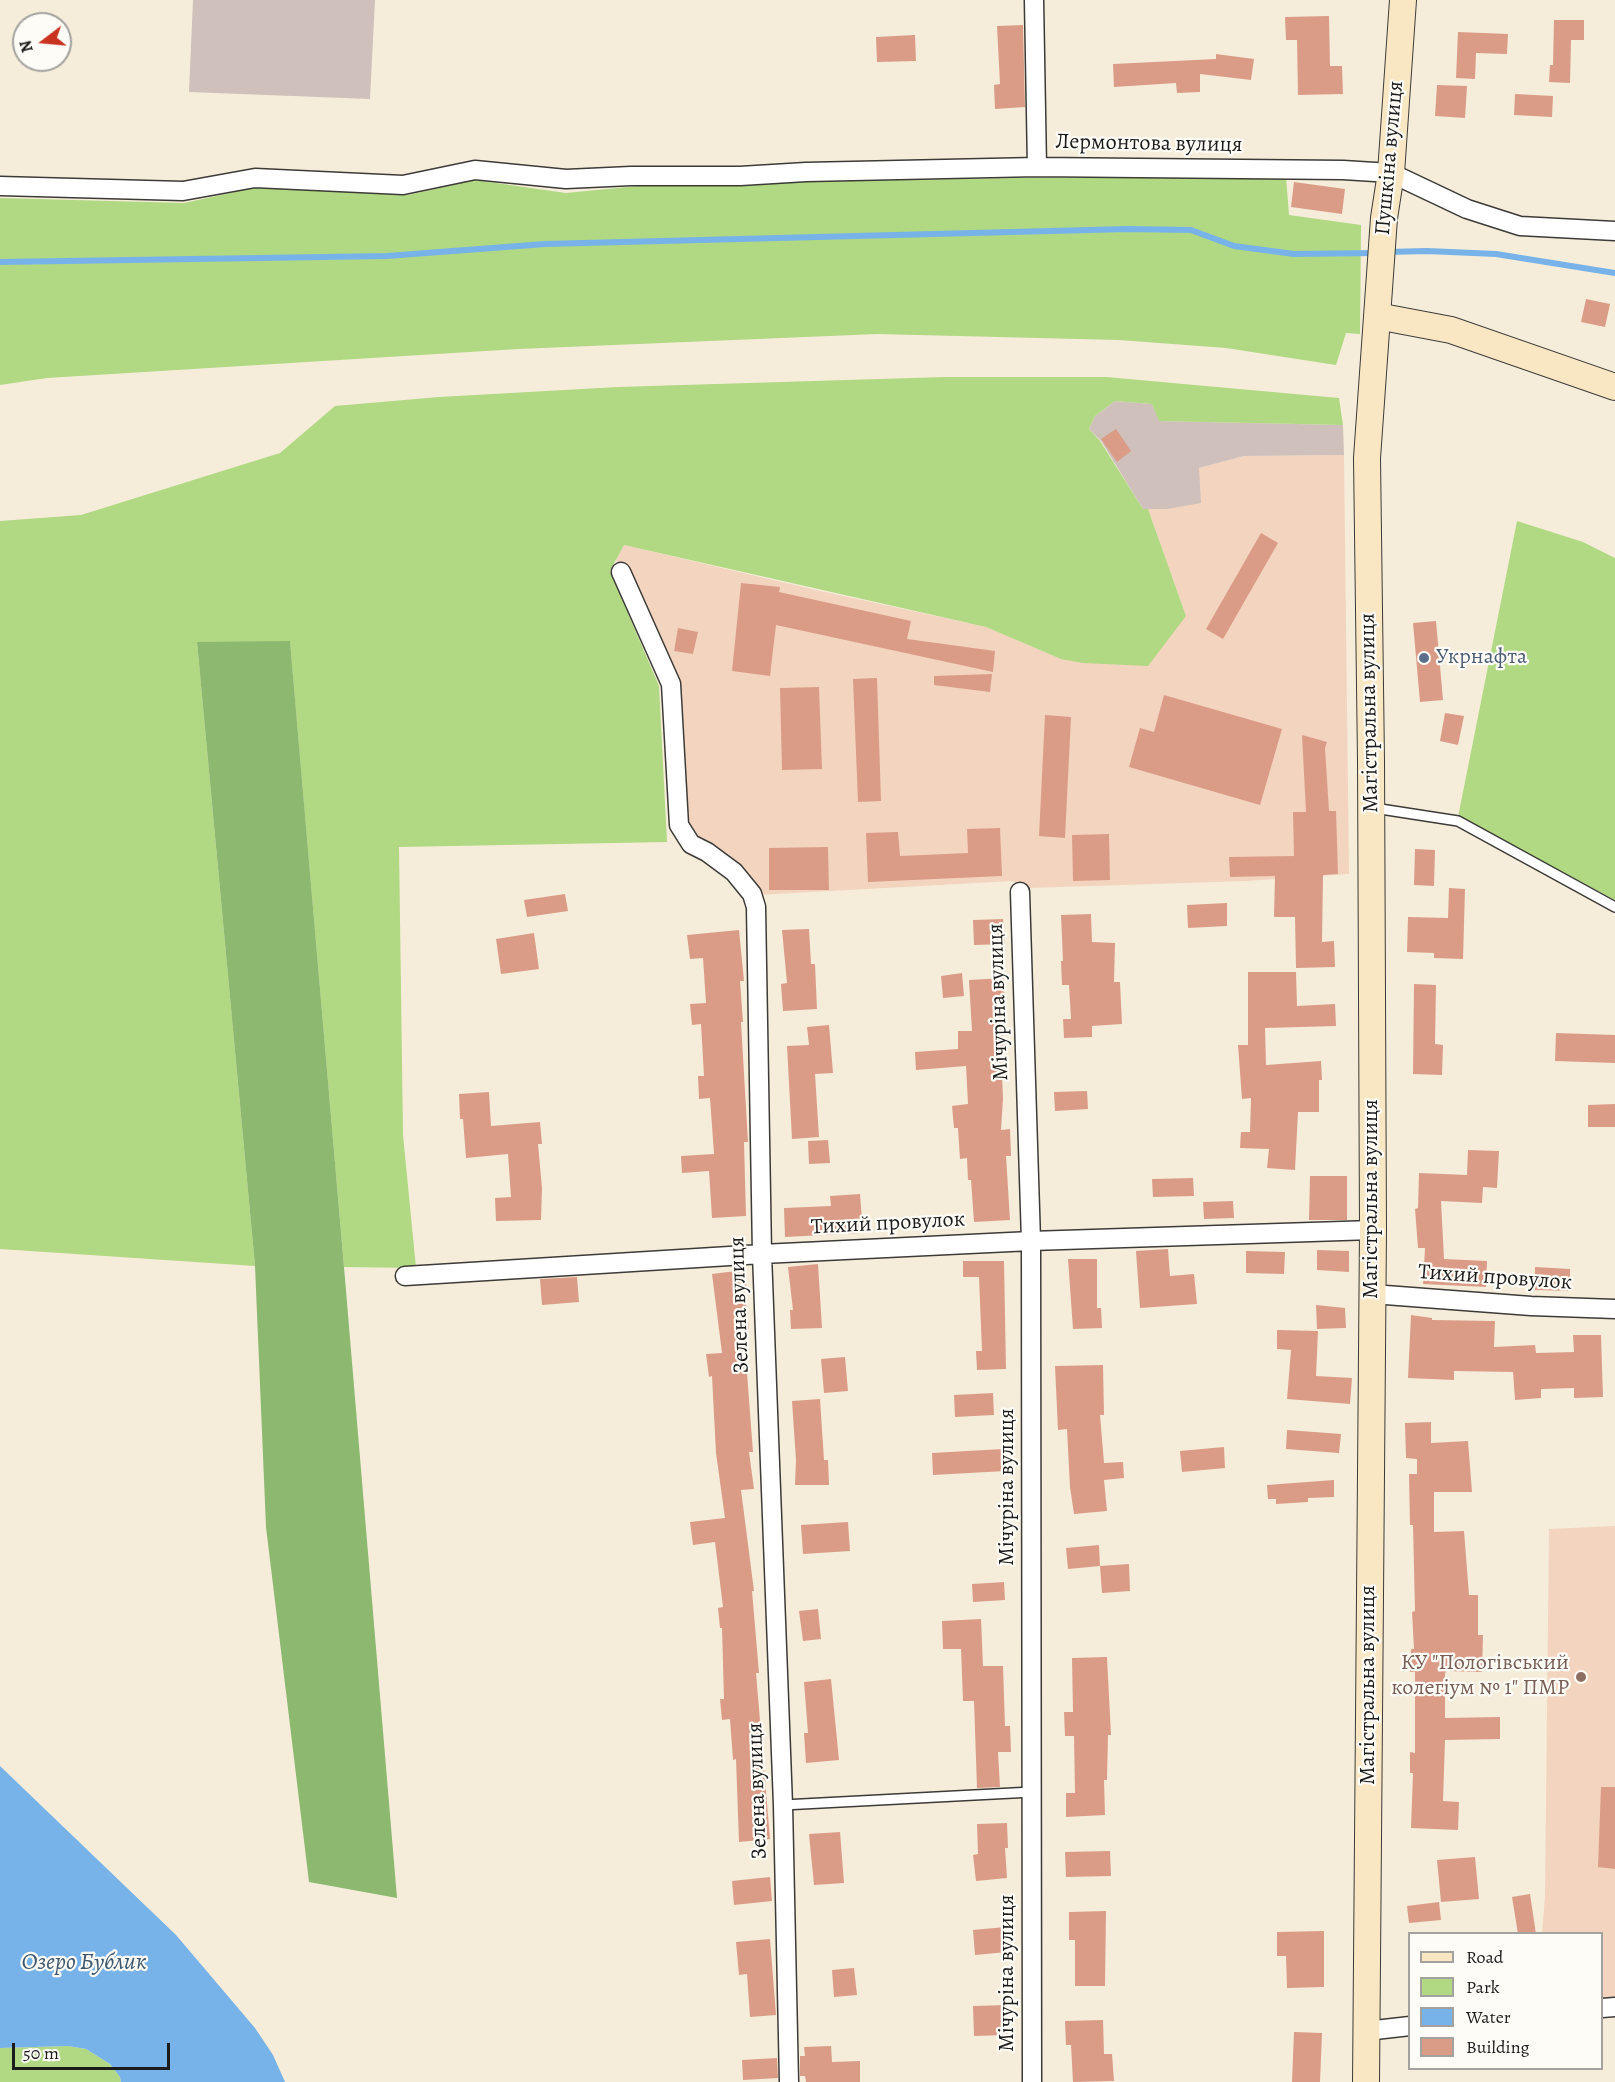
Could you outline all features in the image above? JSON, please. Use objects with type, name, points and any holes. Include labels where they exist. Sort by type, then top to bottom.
[{"type":"main road","name":"Пушкіна вулиця","points":[[1377,316],[1384,218],[1391,173],[1403,0]]},
{"type":"main road","points":[[1377,316],[1451,330],[1615,387]]},
{"type":"main road","name":"Магістральна вулиця","points":[[1366,2082],[1373,1230],[1367,459],[1377,316]]},
{"type":"street","name":"Лермонтова вулиця","points":[[1034,0],[1037,167],[1343,170],[1391,173]]},
{"type":"street","points":[[0,186],[183,191],[255,178],[403,185],[475,170],[566,179],[1037,167]]},
{"type":"street","points":[[1391,173],[1467,209],[1521,226],[1615,231]]},
{"type":"street","name":"Зелена вулиця","points":[[621,572],[671,684],[679,825],[691,844],[707,852],[734,872],[752,894],[756,907],[762,1254],[783,1805],[789,2082]]},
{"type":"street","name":"Мічуріна вулиця","points":[[1020,892],[1031,1241],[1032,2082]]},
{"type":"street","name":"Тихий провулок","points":[[405,1276],[762,1254],[1031,1241],[1373,1230]]},
{"type":"street","name":"Тихий провулок","points":[[1372,1294],[1531,1306],[1615,1309]]},
{"type":"street","points":[[1366,2031],[1408,2026]]},
{"type":"lane","points":[[1371,808],[1458,821],[1615,907]]},
{"type":"lane","points":[[783,1805],[1032,1792]]},
{"type":"shaded area","points":[[193,0],[375,0],[370,99],[189,92]]},
{"type":"shaded area","points":[[1115,401],[1152,404],[1160,421],[1343,425],[1344,455],[1244,456],[1199,468],[1201,503],[1167,509],[1143,509],[1101,441],[1089,429],[1095,416]]},
{"type":"shaded area","points":[[1344,455],[1349,874],[1246,881],[1029,888],[1012,881],[758,895],[695,840],[683,823],[675,682],[616,560],[624,545],[986,627],[1061,659],[1186,616],[1148,509],[1167,509],[1199,468],[1244,456]]},
{"type":"shaded area","name":"КУ \"Пологівський колегіум № 1\" ПМР","points":[[1615,1526],[1615,1997],[1603,1999],[1603,1932],[1542,1932],[1545,1896],[1549,1529]]},
{"type":"green space","points":[[1286,177],[1289,215],[1361,225],[1360,334],[1346,333],[1336,365],[1226,348],[1119,340],[877,334],[518,349],[47,378],[0,385],[0,198],[184,203],[258,187],[408,195],[475,180],[566,193],[658,184],[1020,178]]},
{"type":"green space","points":[[945,377],[1106,377],[1339,398],[1343,425],[1159,421],[1152,404],[1115,401],[1095,416],[1089,429],[1100,441],[1143,509],[1148,509],[1186,616],[1148,666],[1083,663],[1061,659],[986,627],[624,545],[610,571],[659,686],[667,842],[399,847],[403,1135],[416,1268],[344,1267],[290,642],[197,642],[255,1266],[0,1249],[0,521],[81,515],[280,453],[335,406],[439,397],[618,387]]},
{"type":"green space","points":[[1517,521],[1583,542],[1615,558],[1615,900],[1458,817]]},
{"type":"green space","points":[[290,641],[397,1898],[309,1882],[266,1527],[255,1266],[197,642]]},
{"type":"green space","points":[[68,2046],[86,2049],[110,2064],[121,2082],[0,2082],[0,2048]]},
{"type":"water","name":"Озеро Бублик","points":[[0,1766],[176,1935],[255,2028],[273,2055],[285,2082],[121,2082],[110,2064],[86,2049],[68,2046],[0,2048]]},
{"type":"building","points":[[1329,16],[1330,66],[1342,66],[1343,94],[1298,95],[1297,40],[1286,40],[1285,17]]},
{"type":"building","points":[[1554,20],[1584,20],[1584,40],[1571,40],[1570,83],[1549,82],[1550,65],[1553,65]]},
{"type":"building","points":[[1023,25],[1025,107],[995,109],[994,85],[1000,84],[997,26]]},
{"type":"building","points":[[1458,32],[1508,34],[1507,54],[1476,53],[1475,79],[1456,78]]},
{"type":"building","points":[[915,35],[916,61],[877,62],[876,37]]},
{"type":"building","points":[[1216,54],[1254,59],[1251,80],[1200,74],[1200,92],[1177,93],[1176,83],[1114,87],[1113,64],[1216,59]]},
{"type":"building","points":[[1437,85],[1467,86],[1465,118],[1435,116]]},
{"type":"building","points":[[1515,94],[1553,96],[1552,117],[1514,115]]},
{"type":"building","points":[[1294,182],[1345,189],[1342,214],[1291,207]]},
{"type":"building","points":[[1586,299],[1610,304],[1605,327],[1581,322]]},
{"type":"building","points":[[1116,429],[1131,451],[1117,462],[1101,439]]},
{"type":"building","points":[[1261,533],[1278,543],[1223,639],[1206,629]]},
{"type":"building","points":[[741,583],[780,587],[779,592],[911,621],[907,639],[995,651],[993,672],[776,625],[770,676],[732,671]]},
{"type":"building","points":[[1436,621],[1443,700],[1420,702],[1413,623]]},
{"type":"building","points":[[678,628],[698,632],[693,654],[674,651]]},
{"type":"building","points":[[992,674],[990,692],[934,685],[934,676]]},
{"type":"building","points":[[877,678],[881,801],[858,802],[853,679]]},
{"type":"building","points":[[819,687],[822,769],[782,770],[780,688]]},
{"type":"building","points":[[1164,695],[1282,729],[1260,805],[1129,767],[1140,728],[1154,732]]},
{"type":"building","points":[[1445,713],[1464,716],[1458,745],[1440,741]]},
{"type":"building","points":[[1045,715],[1071,717],[1065,838],[1039,836]]},
{"type":"building","points":[[1302,735],[1327,742],[1325,748],[1329,811],[1336,811],[1338,874],[1323,875],[1322,942],[1334,941],[1335,967],[1296,968],[1295,917],[1274,917],[1275,876],[1230,877],[1229,857],[1294,856],[1293,812],[1306,812]]},
{"type":"building","points":[[1000,828],[1002,876],[868,882],[866,833],[898,832],[900,856],[968,853],[967,829]]},
{"type":"building","points":[[1109,834],[1110,880],[1073,881],[1072,835]]},
{"type":"building","points":[[828,847],[829,890],[769,890],[769,848]]},
{"type":"building","points":[[1415,849],[1435,850],[1434,886],[1414,885]]},
{"type":"building","points":[[1449,888],[1465,889],[1463,959],[1434,958],[1434,953],[1407,952],[1408,917],[1448,918]]},
{"type":"building","points":[[565,894],[568,911],[527,917],[524,900]]},
{"type":"building","points":[[1227,903],[1227,926],[1188,928],[1187,905]]},
{"type":"building","points":[[1091,914],[1092,942],[1115,943],[1114,982],[1120,982],[1122,1024],[1092,1026],[1092,1037],[1064,1038],[1063,1019],[1071,1019],[1069,985],[1062,985],[1061,915]]},
{"type":"building","points":[[1003,919],[1005,944],[974,945],[973,920]]},
{"type":"building","points":[[809,929],[811,964],[815,964],[817,1009],[783,1011],[781,984],[787,983],[782,930]]},
{"type":"building","points":[[739,930],[744,981],[740,981],[743,1022],[741,1022],[748,1142],[744,1142],[746,1216],[712,1218],[709,1171],[682,1173],[681,1156],[714,1154],[710,1098],[699,1099],[698,1076],[704,1076],[701,1024],[692,1025],[690,1004],[706,1003],[703,958],[690,959],[687,935]]},
{"type":"building","points":[[534,933],[539,969],[501,974],[496,939]]},
{"type":"building","points":[[1248,972],[1296,972],[1297,1006],[1335,1004],[1336,1026],[1265,1028],[1266,1065],[1321,1061],[1319,1112],[1298,1112],[1295,1170],[1267,1168],[1269,1149],[1240,1148],[1241,1132],[1250,1132],[1251,1098],[1242,1099],[1238,1045],[1248,1045]]},
{"type":"building","points":[[962,973],[964,996],[943,998],[941,976]]},
{"type":"building","points":[[1004,978],[1001,1130],[1010,1129],[1011,1156],[1006,1156],[1010,1220],[974,1222],[967,1158],[960,1159],[958,1128],[954,1128],[952,1106],[968,1104],[966,1066],[916,1070],[915,1052],[958,1049],[958,1031],[972,1031],[969,980]]},
{"type":"building","points":[[1414,984],[1436,985],[1435,1044],[1443,1045],[1442,1075],[1413,1074]]},
{"type":"building","points":[[829,1025],[833,1073],[815,1074],[819,1137],[792,1139],[787,1046],[809,1045],[807,1027]]},
{"type":"building","points":[[1556,1033],[1615,1035],[1615,1063],[1555,1061]]},
{"type":"building","points":[[1087,1091],[1088,1109],[1055,1111],[1054,1092]]},
{"type":"building","points":[[489,1092],[491,1126],[540,1122],[542,1144],[538,1144],[542,1188],[541,1220],[496,1221],[495,1198],[511,1197],[508,1154],[466,1158],[459,1094]]},
{"type":"building","points":[[1615,1104],[1615,1127],[1588,1127],[1588,1105]]},
{"type":"building","points":[[828,1140],[830,1163],[809,1164],[808,1141]]},
{"type":"building","points":[[1468,1150],[1499,1151],[1497,1188],[1483,1187],[1482,1203],[1441,1201],[1444,1259],[1487,1261],[1486,1287],[1423,1284],[1425,1248],[1418,1248],[1415,1209],[1418,1208],[1419,1173],[1467,1175]]},
{"type":"building","points":[[1310,1176],[1347,1176],[1347,1220],[1309,1220]]},
{"type":"building","points":[[1193,1178],[1194,1196],[1153,1197],[1152,1179]]},
{"type":"building","points":[[860,1194],[863,1233],[785,1237],[784,1208],[831,1206],[830,1196]]},
{"type":"building","points":[[1233,1201],[1234,1218],[1204,1219],[1203,1202]]},
{"type":"building","points":[[1168,1249],[1170,1276],[1194,1274],[1197,1304],[1140,1308],[1136,1251]]},
{"type":"building","points":[[1317,1250],[1349,1251],[1349,1272],[1317,1270]]},
{"type":"building","points":[[1246,1251],[1285,1252],[1284,1274],[1246,1273]]},
{"type":"building","points":[[1068,1259],[1097,1259],[1097,1308],[1101,1308],[1102,1328],[1073,1329]]},
{"type":"building","points":[[963,1261],[1004,1261],[1006,1369],[977,1370],[976,1351],[982,1351],[979,1277],[963,1277]]},
{"type":"building","points":[[818,1264],[822,1328],[791,1329],[790,1310],[793,1310],[788,1267]]},
{"type":"building","points":[[1535,1267],[1570,1269],[1570,1291],[1535,1290]]},
{"type":"building","points":[[744,1270],[749,1329],[744,1330],[753,1452],[749,1452],[754,1489],[741,1490],[754,1591],[752,1591],[759,1673],[756,1673],[770,1839],[739,1842],[736,1759],[733,1760],[730,1719],[722,1720],[720,1699],[724,1699],[722,1628],[720,1628],[718,1608],[723,1607],[715,1542],[693,1545],[690,1522],[725,1518],[716,1453],[712,1376],[709,1377],[706,1354],[722,1353],[712,1274]]},
{"type":"building","points":[[577,1277],[579,1302],[542,1305],[540,1279]]},
{"type":"building","points":[[1316,1305],[1345,1308],[1346,1328],[1317,1329]]},
{"type":"building","points":[[1411,1315],[1432,1318],[1432,1320],[1495,1321],[1494,1347],[1535,1345],[1536,1353],[1574,1352],[1573,1335],[1601,1335],[1603,1397],[1574,1398],[1574,1388],[1541,1389],[1541,1398],[1515,1400],[1513,1372],[1454,1371],[1454,1380],[1408,1378]]},
{"type":"building","points":[[1277,1330],[1318,1331],[1316,1376],[1352,1378],[1350,1404],[1287,1399],[1291,1350],[1277,1349]]},
{"type":"building","points":[[845,1357],[848,1391],[824,1393],[821,1359]]},
{"type":"building","points":[[1103,1365],[1104,1415],[1100,1415],[1104,1463],[1123,1462],[1124,1478],[1104,1480],[1107,1511],[1074,1514],[1067,1429],[1058,1430],[1055,1366]]},
{"type":"building","points":[[993,1393],[994,1415],[955,1417],[954,1395]]},
{"type":"building","points":[[820,1399],[824,1460],[828,1460],[829,1485],[795,1485],[796,1460],[792,1401]]},
{"type":"building","points":[[1431,1422],[1431,1443],[1468,1441],[1472,1492],[1434,1492],[1434,1532],[1464,1531],[1469,1595],[1478,1595],[1478,1635],[1483,1635],[1482,1672],[1446,1671],[1445,1718],[1500,1717],[1500,1739],[1445,1740],[1443,1801],[1459,1802],[1458,1830],[1411,1828],[1413,1773],[1410,1773],[1410,1752],[1415,1753],[1415,1672],[1410,1672],[1411,1649],[1414,1649],[1412,1612],[1415,1611],[1409,1474],[1417,1474],[1417,1459],[1406,1458],[1405,1423]]},
{"type":"building","points":[[1287,1430],[1341,1434],[1339,1453],[1286,1449]]},
{"type":"building","points":[[1224,1447],[1225,1468],[1182,1472],[1180,1451]]},
{"type":"building","points":[[1003,1449],[1005,1471],[933,1475],[932,1453]]},
{"type":"building","points":[[1334,1480],[1334,1497],[1308,1498],[1308,1502],[1276,1504],[1276,1499],[1268,1499],[1267,1485]]},
{"type":"building","points":[[848,1522],[850,1551],[803,1554],[801,1525]]},
{"type":"building","points":[[1099,1545],[1100,1566],[1068,1569],[1066,1548]]},
{"type":"building","points":[[1129,1564],[1130,1591],[1102,1593],[1100,1566]]},
{"type":"building","points":[[1004,1582],[1005,1600],[973,1602],[972,1584]]},
{"type":"building","points":[[818,1609],[821,1639],[803,1641],[799,1611]]},
{"type":"building","points":[[981,1619],[983,1666],[1003,1666],[1005,1726],[1010,1726],[1011,1752],[998,1752],[1000,1787],[977,1788],[974,1701],[963,1701],[961,1649],[943,1649],[942,1621]]},
{"type":"building","points":[[1107,1657],[1111,1735],[1108,1735],[1107,1780],[1104,1780],[1105,1815],[1066,1817],[1066,1793],[1075,1793],[1074,1736],[1065,1736],[1064,1712],[1073,1712],[1072,1658]]},
{"type":"building","points":[[831,1679],[839,1760],[806,1763],[804,1733],[808,1733],[804,1682]]},
{"type":"building","points":[[1601,1787],[1615,1787],[1615,1869],[1598,1867]]},
{"type":"building","points":[[1007,1823],[1008,1848],[1005,1848],[1007,1878],[976,1881],[973,1855],[978,1854],[977,1824]]},
{"type":"building","points":[[840,1832],[844,1883],[814,1885],[809,1834]]},
{"type":"building","points":[[1110,1851],[1111,1876],[1066,1877],[1065,1852]]},
{"type":"building","points":[[1475,1857],[1479,1899],[1441,1902],[1437,1860]]},
{"type":"building","points":[[770,1877],[772,1901],[734,1905],[732,1881]]},
{"type":"building","points":[[1530,1894],[1536,1932],[1518,1932],[1512,1897]]},
{"type":"building","points":[[1439,1902],[1441,1920],[1409,1923],[1407,1906]]},
{"type":"building","points":[[1106,1911],[1105,1986],[1075,1986],[1075,1940],[1069,1940],[1069,1912]]},
{"type":"building","points":[[1005,1927],[1007,1952],[975,1955],[973,1930]]},
{"type":"building","points":[[1324,1931],[1324,1987],[1287,1988],[1286,1956],[1277,1956],[1277,1932]]},
{"type":"building","points":[[770,1939],[776,2015],[750,2017],[747,1974],[739,1975],[736,1942]]},
{"type":"building","points":[[854,1968],[857,1995],[834,1997],[832,1970]]},
{"type":"building","points":[[1007,2005],[1008,2035],[974,2036],[973,2006]]},
{"type":"building","points":[[1103,2020],[1104,2054],[1112,2054],[1114,2081],[1073,2082],[1071,2045],[1066,2045],[1065,2021]]},
{"type":"building","points":[[1294,2032],[1322,2033],[1320,2082],[1292,2082]]},
{"type":"building","points":[[831,2046],[832,2062],[860,2061],[860,2082],[806,2082],[805,2076],[800,2076],[800,2056],[805,2056],[804,2047]]},
{"type":"building","points":[[777,2058],[778,2078],[743,2080],[742,2060]]},
{"type":"waterway","points":[[0,262],[387,256],[545,244],[1128,229],[1191,230],[1234,246],[1294,254],[1376,253]]},
{"type":"waterway","points":[[1386,252],[1496,254],[1615,273]]},
{"type":"place","name":"Укрнафта","points":[[1424,658]]},
{"type":"place","name":"КУ \"Пологівський колегіум № 1\" ПМР","points":[[1581,1677]]}]
